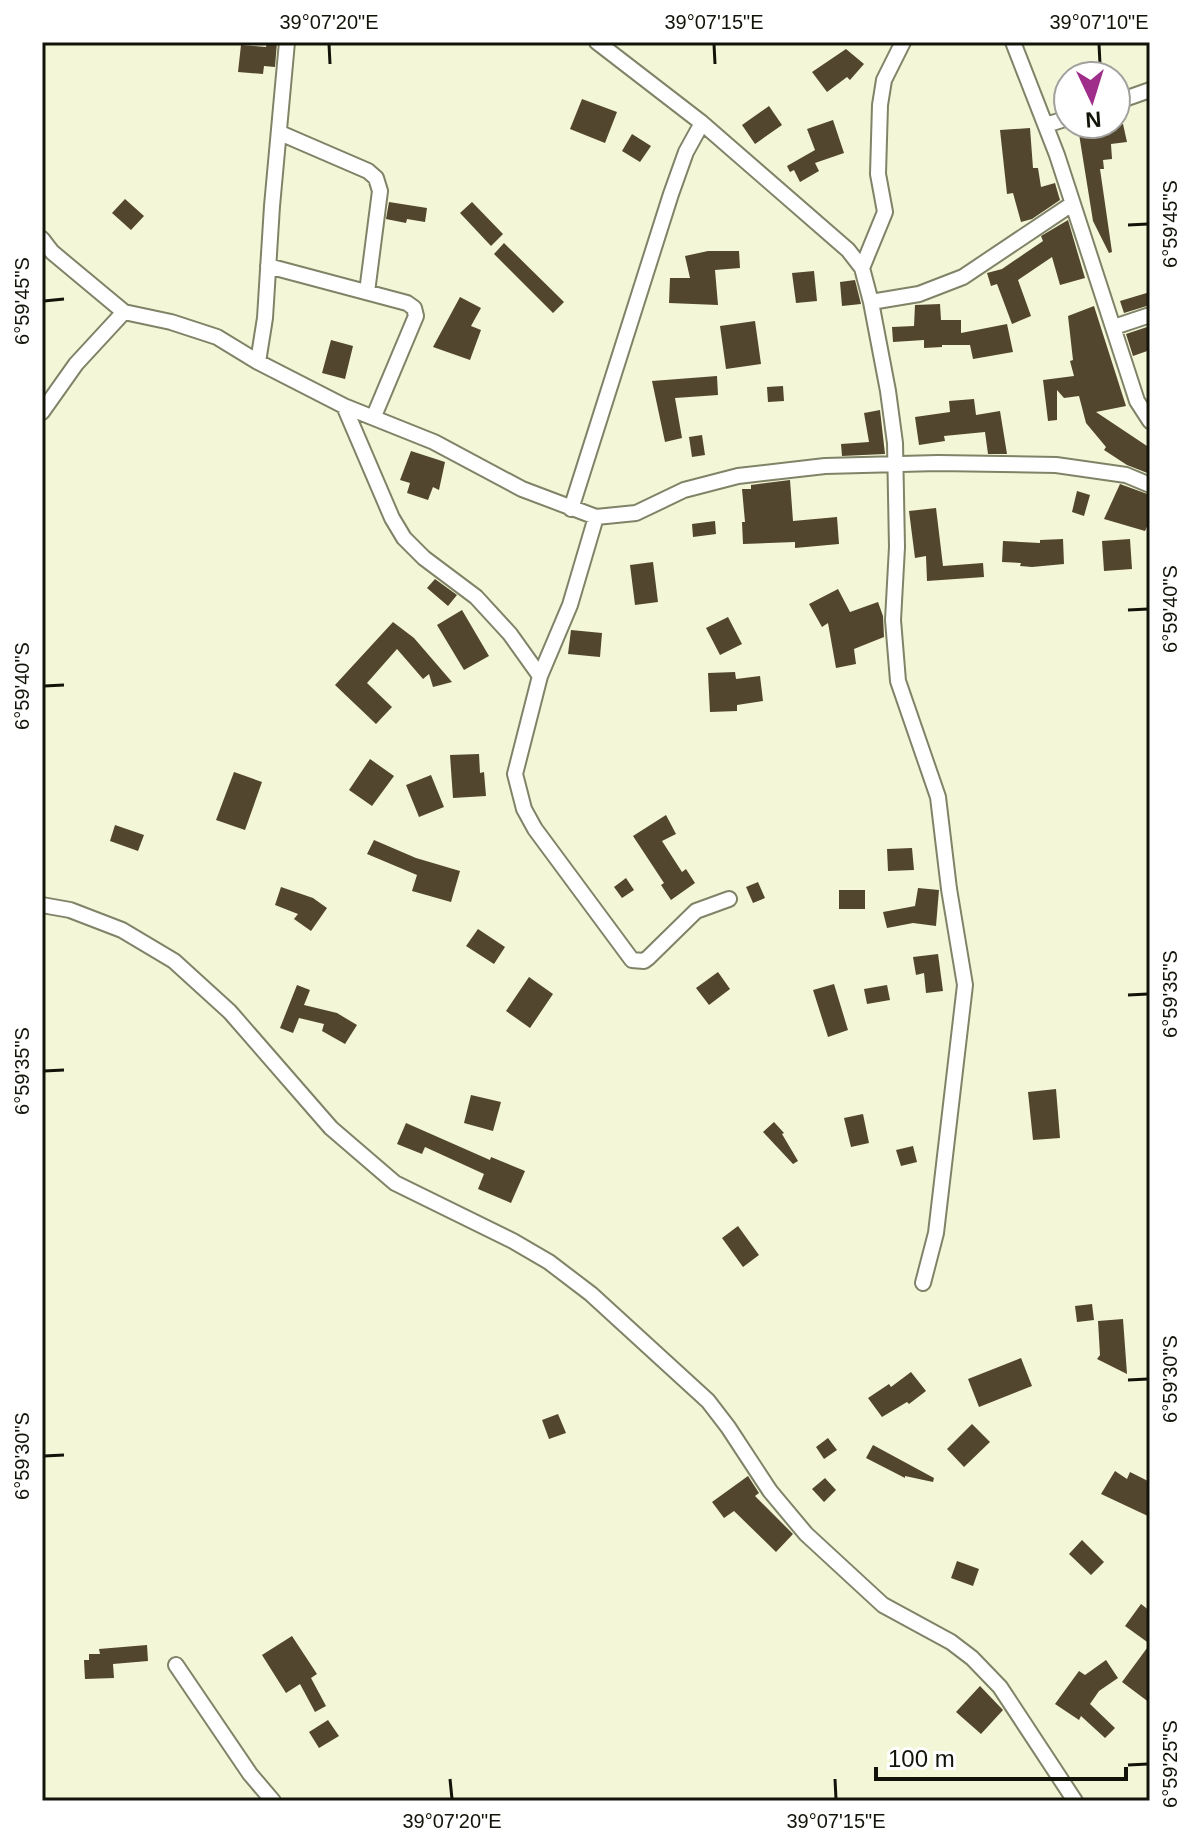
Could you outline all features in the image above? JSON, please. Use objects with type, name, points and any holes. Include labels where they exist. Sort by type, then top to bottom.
[{"type":"street","points":[[258,362],[265,318],[287,42]]},
{"type":"street","points":[[597,42],[702,123],[848,250],[862,268],[871,302],[888,391],[896,465],[897,547],[893,620],[898,681],[938,797],[965,985],[936,1233],[923,1283]]},
{"type":"street","points":[[862,268],[885,212],[878,174],[880,105],[884,80],[903,42]]},
{"type":"street","points":[[1013,42],[1046,125],[1137,401],[1150,421]]},
{"type":"street","points":[[571,509],[662,221],[686,152],[702,123]]},
{"type":"street","points":[[1046,125],[1052,123]]},
{"type":"street","points":[[280,133],[368,171],[376,178],[380,191],[367,292]]},
{"type":"street","points":[[871,302],[919,294],[963,277],[1072,204]]},
{"type":"street","points":[[42,239],[52,252],[124,312],[171,322],[217,337],[344,406],[434,442],[522,489],[596,517],[636,513],[684,490],[738,476],[825,466],[1056,465],[1126,475],[1150,485]]},
{"type":"street","points":[[268,266],[407,303],[414,308],[416,316],[374,416]]},
{"type":"street","points":[[42,412],[76,364],[124,312]]},
{"type":"street","points":[[1114,327],[1150,315]]},
{"type":"street","points":[[344,406],[392,518],[404,538],[424,558],[476,597],[510,634],[540,676]]},
{"type":"street","points":[[596,517],[570,605],[540,676],[515,774],[524,809],[535,829],[632,960],[644,961],[696,911],[729,899]]},
{"type":"street","points":[[42,905],[70,910],[122,930],[174,961],[230,1012],[331,1128],[384,1175],[513,1241],[549,1262],[591,1294],[708,1401],[770,1491],[806,1534],[883,1605],[951,1642],[972,1658],[1000,1687],[1075,1801]]},
{"type":"street","points":[[176,1665],[250,1774],[273,1801]]},
{"type":"building","points":[[267,42],[277,42],[275,67],[264,66],[263,74],[238,72],[241,45],[266,47]]},
{"type":"building","points":[[846,49],[864,64],[850,80],[847,77],[827,92],[812,72]]},
{"type":"building","points":[[582,99],[617,112],[605,143],[570,129]]},
{"type":"building","points":[[769,106],[782,125],[755,144],[742,125]]},
{"type":"building","points":[[833,120],[844,153],[815,163],[819,171],[800,182],[794,170],[790,172],[787,166],[815,150],[807,129]]},
{"type":"building","points":[[1030,128],[1033,168],[1038,168],[1041,187],[1055,183],[1060,200],[1032,219],[1021,222],[1013,193],[1007,194],[1000,130]]},
{"type":"building","points":[[632,134],[651,146],[640,162],[622,151]]},
{"type":"building","points":[[1080,140],[1127,140],[1111,144],[1112,159],[1103,160],[1104,169],[1100,169],[1112,252],[1109,253],[1093,221]]},
{"type":"building","points":[[125,199],[144,216],[131,230],[112,213]]},
{"type":"building","points":[[389,202],[427,208],[425,222],[407,219],[406,223],[386,219]]},
{"type":"building","points":[[472,202],[503,234],[491,246],[460,213]]},
{"type":"building","points":[[1068,220],[1085,278],[1060,285],[1052,257],[1018,280],[1031,316],[1012,324],[997,284],[991,286],[987,273],[1002,269],[1043,241],[1041,236]]},
{"type":"building","points":[[504,243],[564,302],[553,313],[494,254]]},
{"type":"building","points":[[708,251],[739,251],[740,268],[715,270],[718,305],[669,303],[670,278],[690,278],[685,256]]},
{"type":"building","points":[[814,271],[817,301],[796,303],[792,273]]},
{"type":"building","points":[[855,280],[861,304],[842,306],[840,282]]},
{"type":"building","points":[[1150,292],[1150,305],[1124,313],[1120,301]]},
{"type":"building","points":[[460,297],[481,308],[471,326],[481,330],[470,360],[433,347]]},
{"type":"building","points":[[940,304],[941,320],[961,320],[961,333],[1007,324],[1013,352],[973,359],[970,345],[924,348],[924,340],[893,342],[892,327],[914,326],[915,305]]},
{"type":"building","points":[[1094,306],[1126,406],[1096,412],[1150,448],[1150,474],[1127,465],[1104,450],[1106,447],[1086,423],[1079,396],[1064,398],[1057,390],[1057,420],[1048,421],[1043,380],[1074,376],[1070,361],[1073,360],[1068,316]]},
{"type":"building","points":[[755,321],[761,364],[726,369],[720,326]]},
{"type":"building","points":[[1150,326],[1150,350],[1133,356],[1126,334]]},
{"type":"building","points":[[331,340],[353,346],[345,379],[322,373]]},
{"type":"building","points":[[717,376],[718,395],[675,398],[682,438],[665,442],[652,381]]},
{"type":"building","points":[[783,386],[784,401],[768,402],[767,387]]},
{"type":"building","points":[[974,399],[976,415],[1000,411],[1007,454],[988,454],[985,432],[944,436],[945,441],[919,445],[915,417],[950,412],[949,401]]},
{"type":"building","points":[[880,410],[885,454],[842,456],[841,444],[869,442],[864,413]]},
{"type":"building","points":[[702,435],[705,455],[692,457],[689,437]]},
{"type":"building","points":[[411,451],[445,462],[439,490],[433,487],[428,500],[407,493],[410,483],[400,480]]},
{"type":"building","points":[[790,480],[793,521],[837,517],[839,544],[795,548],[795,542],[743,544],[742,489]]},
{"type":"building","points":[[1120,484],[1150,495],[1150,520],[1145,531],[1104,519]]},
{"type":"building","points":[[1077,491],[1090,495],[1084,516],[1072,512]]},
{"type":"building","points":[[936,508],[943,566],[983,563],[984,577],[927,581],[926,556],[915,558],[909,511]]},
{"type":"building","points":[[715,521],[716,534],[693,537],[692,524]]},
{"type":"building","points":[[1063,539],[1064,564],[1032,567],[1002,562],[1003,541],[1040,543],[1040,540]]},
{"type":"building","points":[[1130,539],[1132,569],[1104,571],[1102,541]]},
{"type":"building","points":[[653,562],[658,602],[635,605],[630,565]]},
{"type":"building","points":[[435,579],[457,595],[448,606],[427,588]]},
{"type":"building","points":[[838,589],[850,612],[878,602],[883,616],[884,637],[854,649],[856,664],[836,668],[828,623],[822,627],[809,604]]},
{"type":"building","points":[[462,610],[489,656],[464,670],[437,625]]},
{"type":"building","points":[[728,617],[742,644],[720,655],[706,628]]},
{"type":"building","points":[[393,622],[414,638],[452,682],[433,687],[429,674],[423,679],[397,649],[367,683],[392,707],[376,724],[335,685]]},
{"type":"building","points":[[571,630],[602,633],[600,657],[568,654]]},
{"type":"building","points":[[735,672],[736,679],[760,676],[763,701],[737,705],[737,711],[710,712],[708,673]]},
{"type":"building","points":[[479,754],[486,796],[453,798],[450,755]]},
{"type":"building","points":[[370,759],[394,776],[372,806],[349,790]]},
{"type":"building","points":[[234,772],[262,782],[245,830],[216,820]]},
{"type":"building","points":[[431,775],[444,807],[419,817],[406,785]]},
{"type":"building","points":[[666,815],[676,834],[662,841],[682,872],[686,869],[695,883],[671,900],[661,885],[664,883],[633,836]]},
{"type":"building","points":[[115,825],[144,835],[138,851],[110,841]]},
{"type":"building","points":[[374,840],[416,858],[460,871],[451,902],[412,891],[417,875],[367,854]]},
{"type":"building","points":[[912,848],[914,870],[888,871],[887,849]]},
{"type":"building","points":[[626,878],[634,890],[622,898],[614,887]]},
{"type":"building","points":[[758,882],[765,898],[753,903],[746,887]]},
{"type":"building","points":[[281,887],[313,898],[327,908],[311,931],[294,919],[298,914],[275,905]]},
{"type":"building","points":[[918,888],[939,890],[936,926],[913,923],[887,928],[883,912],[915,906]]},
{"type":"building","points":[[839,890],[865,890],[865,909],[839,909]]},
{"type":"building","points":[[478,929],[505,947],[494,964],[466,946]]},
{"type":"building","points":[[938,954],[943,991],[926,993],[924,973],[916,975],[913,957]]},
{"type":"building","points":[[718,972],[730,989],[709,1005],[696,988]]},
{"type":"building","points":[[529,977],[553,994],[530,1028],[506,1011]]},
{"type":"building","points":[[834,984],[848,1030],[828,1037],[813,990]]},
{"type":"building","points":[[297,985],[310,990],[304,1005],[337,1013],[357,1025],[345,1044],[322,1031],[324,1024],[299,1018],[293,1033],[280,1028]]},
{"type":"building","points":[[887,985],[890,1000],[867,1004],[864,989]]},
{"type":"building","points":[[1056,1089],[1060,1138],[1033,1140],[1028,1092]]},
{"type":"building","points":[[471,1095],[501,1102],[493,1131],[464,1123]]},
{"type":"building","points":[[863,1114],[869,1143],[851,1147],[844,1118]]},
{"type":"building","points":[[774,1122],[784,1133],[798,1161],[793,1164],[763,1132]]},
{"type":"building","points":[[406,1123],[490,1160],[491,1157],[525,1171],[511,1203],[478,1189],[484,1174],[425,1147],[422,1154],[397,1144]]},
{"type":"building","points":[[913,1146],[917,1162],[901,1166],[896,1150]]},
{"type":"building","points":[[738,1226],[759,1255],[743,1267],[722,1238]]},
{"type":"building","points":[[1092,1304],[1094,1320],[1077,1322],[1075,1306]]},
{"type":"building","points":[[1123,1319],[1127,1374],[1097,1359],[1100,1355],[1098,1321]]},
{"type":"building","points":[[1021,1358],[1032,1386],[979,1407],[968,1379]]},
{"type":"building","points":[[911,1372],[926,1391],[909,1404],[907,1402],[882,1417],[868,1398],[889,1384],[891,1387]]},
{"type":"building","points":[[558,1414],[566,1433],[549,1439],[542,1420]]},
{"type":"building","points":[[972,1424],[990,1442],[964,1467],[947,1449]]},
{"type":"building","points":[[828,1438],[837,1450],[824,1459],[816,1447]]},
{"type":"building","points":[[873,1445],[934,1478],[933,1482],[905,1478],[866,1458]]},
{"type":"building","points":[[1115,1471],[1127,1479],[1130,1472],[1150,1482],[1150,1517],[1101,1494]]},
{"type":"building","points":[[748,1476],[759,1493],[755,1496],[793,1534],[776,1552],[734,1511],[724,1518],[712,1502]]},
{"type":"building","points":[[825,1478],[836,1490],[824,1502],[812,1489]]},
{"type":"building","points":[[1082,1540],[1104,1562],[1091,1575],[1069,1554]]},
{"type":"building","points":[[957,1561],[979,1569],[973,1586],[951,1578]]},
{"type":"building","points":[[1141,1604],[1150,1611],[1150,1644],[1125,1626]]},
{"type":"building","points":[[292,1636],[317,1674],[311,1678],[326,1706],[315,1712],[300,1684],[286,1693],[262,1655]]},
{"type":"building","points":[[1150,1644],[1150,1703],[1122,1682]]},
{"type":"building","points":[[147,1645],[148,1661],[113,1664],[114,1678],[85,1679],[84,1660],[89,1660],[89,1654],[100,1654],[99,1649]]},
{"type":"building","points":[[1106,1660],[1118,1678],[1099,1691],[1090,1704],[1115,1728],[1105,1738],[1081,1716],[1079,1720],[1055,1704],[1079,1671],[1085,1675]]},
{"type":"building","points":[[980,1686],[1003,1710],[981,1734],[956,1712]]},
{"type":"building","points":[[328,1720],[339,1736],[319,1748],[309,1732]]}]
